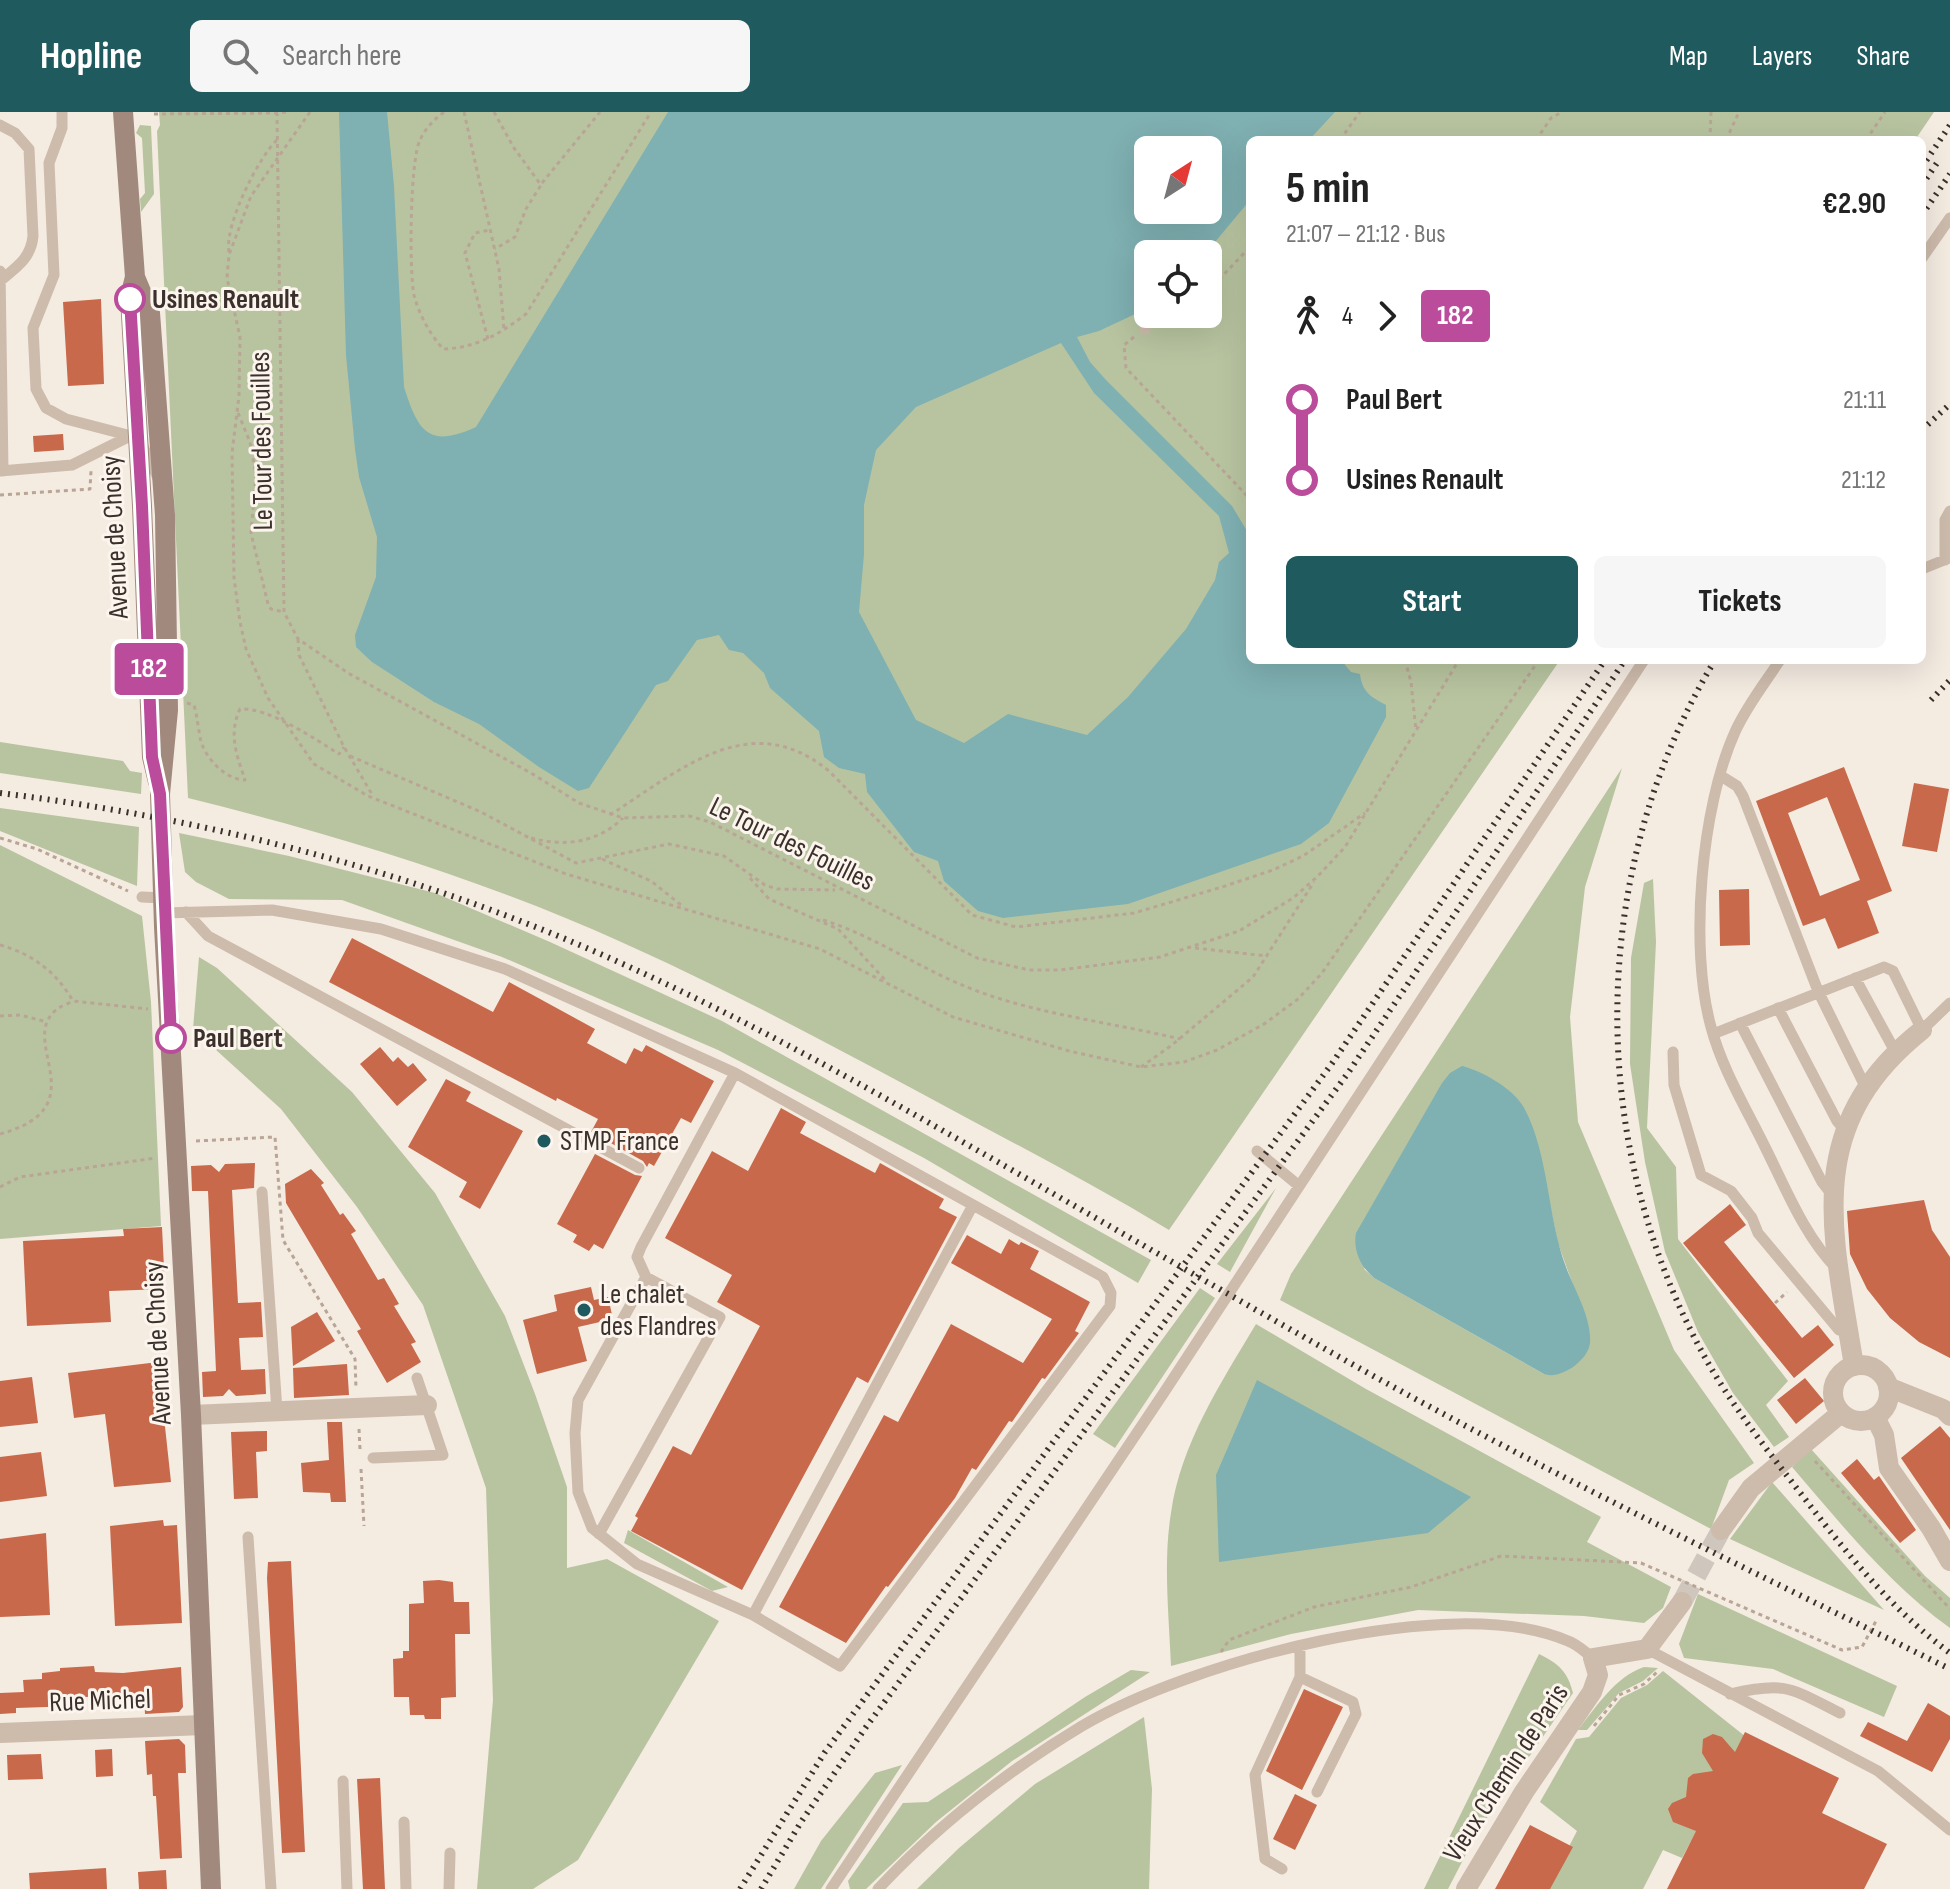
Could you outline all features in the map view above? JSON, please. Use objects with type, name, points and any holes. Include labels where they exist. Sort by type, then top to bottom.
[{"type":"main road","name":"Avenue de Choisy","points":[[123,112],[135,277],[130,297],[152,757],[160,794]]},
{"type":"main road","name":"Avenue de Choisy","points":[[135,277],[150,313],[163,486],[168,710],[160,794],[156,903],[168,1010],[177,1142],[211,1889]]},
{"type":"street","points":[[1854,1366],[1838,1270],[1833,1196],[1845,1130],[1854,1105],[1866,1088],[1896,1053],[1922,1030]]},
{"type":"street","points":[[1854,1366],[1876,1369],[1888,1387],[1887,1403],[1875,1417],[1857,1421],[1841,1413],[1833,1397],[1833,1388],[1842,1372],[1854,1366]]},
{"type":"street","points":[[1888,1387],[1943,1409],[1950,1416]]},
{"type":"street","points":[[191,1415],[427,1405]]},
{"type":"street","points":[[1721,1530],[1751,1488],[1841,1413]]},
{"type":"street","points":[[1875,1417],[1884,1435],[1889,1468],[1950,1561]]},
{"type":"street","points":[[1647,1649],[1682,1602]]},
{"type":"street","name":"Vieux Chemin de Paris","points":[[1466,1889],[1493,1840],[1595,1684],[1598,1675],[1593,1658],[1647,1649]]},
{"type":"street","name":"Rue Michel","points":[[0,1733],[203,1725]]},
{"type":"lane","points":[[62,112],[62,128],[49,163],[54,275],[33,328],[36,389],[46,408],[66,419],[135,437],[163,486]]},
{"type":"lane","points":[[0,125],[15,133],[29,149],[33,236],[32,250],[24,262],[1,280]]},
{"type":"lane","points":[[1926,252],[1950,218]]},
{"type":"lane","points":[[0,271],[1,471],[72,465],[135,437],[158,410]]},
{"type":"lane","points":[[1926,567],[1947,558],[1945,520],[1950,511]]},
{"type":"lane","points":[[831,1889],[1163,1394],[1641,664]]},
{"type":"lane","points":[[1778,664],[1735,732],[1721,776],[1711,818],[1700,925],[1701,974],[1713,1034],[1738,1092],[1815,1243],[1838,1270]]},
{"type":"lane","points":[[1721,776],[1737,786],[1743,796],[1818,991],[1866,1088]]},
{"type":"lane","points":[[156,903],[186,912],[272,910],[381,929],[505,969],[735,1073],[1103,1277],[1111,1293],[1110,1306],[840,1666],[753,1615],[637,1564],[592,1528],[578,1492],[575,1433],[578,1400],[646,1277]]},
{"type":"lane","points":[[186,912],[208,936],[639,1168]]},
{"type":"lane","points":[[1713,1034],[1884,967],[1893,971],[1922,1030],[1950,1003]]},
{"type":"lane","points":[[1855,978],[1896,1053]]},
{"type":"lane","points":[[1778,1008],[1837,1121],[1845,1130]]},
{"type":"lane","points":[[1740,1023],[1822,1182],[1833,1196]]},
{"type":"lane","points":[[1673,1052],[1674,1085],[1701,1175],[1731,1191],[1752,1218],[1758,1233],[1799,1284],[1839,1330],[1848,1329]]},
{"type":"lane","points":[[599,1534],[720,1317],[646,1277],[637,1257],[735,1073]]},
{"type":"lane","points":[[1257,1151],[1298,1185]]},
{"type":"lane","points":[[262,1192],[277,1411]]},
{"type":"lane","points":[[753,1615],[973,1205]]},
{"type":"lane","points":[[373,1458],[443,1455],[417,1378]]},
{"type":"lane","points":[[248,1537],[271,1889]]},
{"type":"lane","points":[[878,1889],[964,1810],[1083,1725],[1164,1686],[1374,1629],[1501,1626],[1543,1632],[1571,1641],[1593,1658]]},
{"type":"lane","points":[[1282,1869],[1265,1859],[1255,1775],[1300,1677],[1300,1647]]},
{"type":"lane","points":[[1647,1649],[1878,1771],[1950,1830]]},
{"type":"lane","points":[[1300,1677],[1353,1702],[1356,1714],[1317,1792]]},
{"type":"lane","points":[[1730,1694],[1766,1686],[1791,1689],[1840,1713]]},
{"type":"lane","points":[[343,1781],[347,1889]]},
{"type":"lane","points":[[404,1822],[406,1889]]},
{"type":"lane","points":[[449,1889],[450,1853]]},
{"type":"path","name":"Le Tour des Fouilles","points":[[277,112],[284,612],[298,639],[348,673],[531,773],[579,803],[623,818],[689,816],[710,822],[838,890],[977,958],[1029,970],[1109,965],[1192,948],[1252,924],[1293,898],[1345,847],[1457,664]]},
{"type":"path","points":[[154,114],[286,112]]},
{"type":"path","points":[[229,255],[251,196],[310,112]]},
{"type":"path","points":[[444,112],[431,122],[419,141],[414,163],[414,294],[429,333],[443,349],[466,348],[488,339],[526,314],[651,112]]},
{"type":"path","points":[[464,112],[495,249],[504,330]]},
{"type":"path","points":[[494,112],[514,148],[541,185]]},
{"type":"path","points":[[495,249],[515,237],[526,209],[541,185],[600,112]]},
{"type":"path","points":[[1343,136],[1360,112]]},
{"type":"path","points":[[1539,136],[1551,118],[1562,112]]},
{"type":"path","points":[[1710,136],[1711,112]]},
{"type":"path","points":[[1728,136],[1739,112]]},
{"type":"path","points":[[1869,136],[1885,112]]},
{"type":"path","points":[[278,139],[264,152],[227,241],[227,278],[240,337],[232,453],[234,578],[240,622],[255,673],[314,764],[375,799],[566,874],[820,949],[953,1017],[1069,1051],[1141,1067],[1184,1062],[1217,1050],[1264,1024],[1298,999],[1322,973],[1536,664]]},
{"type":"path","points":[[488,339],[465,253],[475,233],[490,230]]},
{"type":"path","points":[[1222,276],[1246,251]]},
{"type":"path","points":[[1124,345],[1126,368],[1246,495]]},
{"type":"path","points":[[237,409],[250,442],[256,475],[251,533],[255,557],[268,604],[271,609],[284,612]]},
{"type":"path","points":[[0,495],[90,489],[92,456]]},
{"type":"path","points":[[298,639],[299,655],[344,747],[375,799]]},
{"type":"path","points":[[1406,664],[1416,731]]},
{"type":"path","points":[[178,703],[194,705],[200,740],[207,755],[228,776],[238,781],[245,780],[233,741],[240,709],[248,708],[285,723],[339,754],[344,747]]},
{"type":"path","points":[[610,815],[675,770],[709,753],[741,744],[778,744],[808,754],[829,771],[943,890],[972,915],[1016,927],[1134,913],[1261,875],[1303,856],[1369,810]]},
{"type":"path","points":[[350,756],[481,812],[576,863],[669,844],[683,845],[724,856],[745,872],[777,889],[804,892],[838,890]]},
{"type":"path","points":[[526,836],[556,845],[594,838],[623,818]]},
{"type":"path","points":[[0,838],[37,849],[156,903]]},
{"type":"path","points":[[602,859],[651,881],[683,908]]},
{"type":"path","points":[[745,872],[769,899],[885,944],[956,983],[1000,998],[1180,1039]]},
{"type":"path","points":[[1141,1067],[1180,1039],[1253,977],[1316,878]]},
{"type":"path","points":[[823,920],[850,940],[891,986]]},
{"type":"path","points":[[0,945],[40,961],[73,1001]]},
{"type":"path","points":[[1192,948],[1267,956]]},
{"type":"path","points":[[0,1134],[33,1121],[50,1098],[52,1087],[46,1041],[47,1022],[56,1009],[73,1001],[168,1010]]},
{"type":"path","points":[[0,1016],[20,1015],[47,1022]]},
{"type":"path","points":[[0,1187],[20,1177],[163,1157],[161,1143],[275,1137],[283,1240],[355,1359],[360,1452]]},
{"type":"path","points":[[1806,1461],[1817,1463],[1950,1609]]},
{"type":"path","points":[[361,1467],[364,1526]]},
{"type":"path","points":[[1218,1669],[1215,1660],[1229,1640],[1238,1636],[1314,1607],[1411,1587],[1501,1556],[1641,1563],[1842,1650],[1862,1647],[1876,1621]]},
{"type":"path","points":[[1567,1727],[1582,1735],[1591,1730],[1619,1695],[1650,1679],[1667,1660]]},
{"type":"green space","points":[[159,112],[1934,112],[1918,136],[1246,136],[1246,664],[1557,664],[1169,1230],[830,1045],[613,938],[522,900],[428,867],[284,823],[188,798],[157,131]]},
{"type":"green space","points":[[140,125],[151,126],[154,194],[141,212],[140,199],[145,193],[142,138],[136,133]]},
{"type":"green space","points":[[0,742],[123,761],[130,771],[142,773],[141,794],[0,773]]},
{"type":"green space","points":[[1622,768],[1585,887],[1570,1017],[1578,1122],[1674,1350],[1754,1463],[1729,1480],[1711,1529],[1280,1300],[1291,1274]],"holes":[[[1522,1105],[1537,1144],[1558,1243],[1586,1322],[1544,1374],[1374,1278],[1364,1269]]]},
{"type":"green space","points":[[0,808],[139,827],[137,886],[0,831]]},
{"type":"green space","points":[[179,833],[289,856],[435,893],[550,942],[722,1021],[1151,1260],[1138,1283],[924,1158],[718,1050],[502,957],[342,900],[229,899],[196,882],[185,872]]},
{"type":"green space","points":[[0,845],[142,916],[151,1002],[161,1226],[0,1239]]},
{"type":"green space","points":[[1653,879],[1656,942],[1647,1128],[1676,1167],[1678,1239],[1788,1381],[1766,1405],[1789,1437],[1774,1447],[1733,1393],[1698,1332],[1665,1252],[1645,1162],[1630,1064],[1631,958],[1644,883]]},
{"type":"green space","points":[[199,957],[217,968],[352,1092],[435,1193],[505,1316],[535,1394],[567,1487],[567,1568],[607,1559],[719,1621],[578,1860],[533,1889],[477,1889],[493,1700],[486,1488],[423,1305],[357,1207],[281,1109],[193,1029]]},
{"type":"green space","points":[[1276,1188],[1230,1272],[1217,1264]]},
{"type":"green space","points":[[1200,1288],[1215,1298],[1115,1448],[1093,1434]]},
{"type":"green space","points":[[1256,1324],[1366,1389],[1601,1517],[1587,1542],[1671,1587],[1663,1608],[1644,1623],[1584,1616],[1418,1610],[1291,1634],[1171,1666],[1167,1551],[1176,1487],[1204,1414]]},
{"type":"green space","points":[[1811,1449],[1925,1576],[1950,1598],[1950,1628],[1886,1573],[1792,1467]]},
{"type":"green space","points":[[1772,1482],[1884,1610],[1730,1539]]},
{"type":"green space","points":[[628,1530],[728,1587],[712,1591],[624,1543]]},
{"type":"green space","points":[[1698,1594],[1897,1686],[1884,1717],[1773,1669],[1684,1658],[1679,1644]]},
{"type":"green space","points":[[1539,1654],[1561,1669],[1573,1693],[1478,1831],[1448,1889],[1424,1889]]},
{"type":"green space","points":[[1644,1667],[1658,1668],[1643,1681],[1619,1693],[1587,1730],[1578,1730],[1615,1685]]},
{"type":"green space","points":[[1131,1670],[1150,1672],[1012,1761],[936,1822],[866,1889],[850,1889],[848,1881],[903,1803],[928,1802],[1085,1697]]},
{"type":"green space","points":[[1663,1671],[1746,1737],[1682,1858],[1663,1850],[1643,1889],[1547,1889],[1577,1831],[1540,1802],[1576,1739],[1589,1737],[1621,1698],[1647,1685]]},
{"type":"green space","points":[[1144,1717],[1152,1789],[1149,1889],[917,1889],[959,1848],[1035,1784]]},
{"type":"green space","points":[[902,1765],[821,1889],[794,1889],[821,1841],[875,1773]]},
{"type":"water","points":[[339,112],[387,112],[394,186],[404,387],[420,425],[436,436],[446,436],[476,427],[668,112],[1335,112],[1313,136],[1246,136],[1246,205],[1217,240],[1134,240],[1134,315],[1099,331],[1077,337],[1090,362],[1232,506],[1246,529],[1246,664],[1344,664],[1351,672],[1360,674],[1368,693],[1386,705],[1386,717],[1329,823],[1301,844],[1128,904],[1003,918],[978,911],[944,881],[938,861],[914,852],[867,792],[865,774],[839,768],[824,757],[819,731],[770,688],[764,673],[743,653],[729,650],[719,635],[697,640],[668,681],[656,685],[589,788],[578,791],[479,724],[434,702],[372,662],[356,647],[355,635],[376,577],[377,537],[359,477],[346,355]],"holes":[[[1061,343],[1094,393],[1219,516],[1229,553],[1219,562],[1215,580],[1186,629],[1128,697],[1087,735],[1008,714],[964,743],[916,720],[859,612],[864,505],[876,450],[916,407]]]},
{"type":"water","points":[[1462,1066],[1496,1081],[1512,1093],[1532,1124],[1560,1248],[1590,1333],[1588,1350],[1579,1362],[1565,1372],[1544,1374],[1374,1278],[1361,1263],[1357,1252],[1356,1233],[1442,1083],[1450,1073]]},
{"type":"water","points":[[1257,1380],[1471,1497],[1428,1533],[1219,1562],[1216,1475]]},
{"type":"building","points":[[101,299],[104,384],[68,386],[63,302]]},
{"type":"building","points":[[63,434],[64,450],[34,452],[33,436]]},
{"type":"building","points":[[1844,767],[1892,891],[1867,901],[1879,933],[1838,949],[1825,918],[1803,926],[1756,801]],"holes":[[[1827,797],[1860,880],[1820,896],[1788,813]]]},
{"type":"building","points":[[1914,783],[1949,789],[1937,852],[1902,846]]},
{"type":"building","points":[[1749,889],[1750,945],[1720,946],[1719,890]]},
{"type":"building","points":[[352,938],[493,1012],[509,982],[595,1029],[587,1043],[626,1064],[634,1048],[642,1052],[646,1045],[714,1081],[691,1123],[681,1118],[654,1166],[649,1163],[647,1167],[643,1161],[591,1132],[598,1119],[557,1098],[556,1101],[329,982]]},
{"type":"building","points":[[380,1047],[393,1062],[398,1057],[408,1067],[413,1063],[427,1080],[397,1106],[360,1064]]},
{"type":"building","points":[[446,1079],[471,1092],[466,1101],[523,1131],[480,1209],[459,1197],[467,1182],[408,1147]]},
{"type":"building","points":[[781,1108],[806,1122],[800,1133],[875,1173],[880,1163],[944,1199],[939,1208],[957,1217],[868,1383],[857,1377],[742,1590],[631,1531],[638,1518],[635,1516],[673,1446],[691,1455],[760,1326],[717,1302],[732,1275],[665,1238],[712,1151],[748,1171]]},
{"type":"building","points":[[595,1154],[642,1176],[603,1249],[594,1244],[589,1251],[573,1242],[577,1235],[557,1224]]},
{"type":"building","points":[[255,1163],[254,1188],[232,1190],[238,1303],[261,1302],[263,1337],[239,1338],[241,1370],[265,1369],[266,1394],[236,1396],[229,1389],[223,1396],[203,1397],[202,1372],[216,1371],[208,1191],[192,1191],[191,1166],[211,1165],[219,1172],[225,1164]]},
{"type":"building","points":[[311,1169],[324,1183],[321,1185],[340,1215],[343,1213],[356,1231],[351,1234],[378,1280],[384,1278],[399,1304],[394,1306],[416,1342],[411,1344],[421,1362],[387,1383],[357,1331],[361,1329],[286,1203],[285,1184]]},
{"type":"building","points":[[1924,1200],[1932,1230],[1950,1257],[1950,1358],[1919,1342],[1890,1318],[1867,1289],[1850,1254],[1847,1211]]},
{"type":"building","points":[[1730,1204],[1746,1225],[1724,1242],[1802,1338],[1818,1325],[1834,1345],[1794,1378],[1683,1243]]},
{"type":"building","points":[[162,1227],[165,1289],[109,1291],[111,1322],[27,1326],[23,1241],[124,1236],[123,1229]]},
{"type":"building","points":[[967,1235],[1001,1254],[1009,1239],[1039,1251],[1030,1269],[1090,1302],[1075,1331],[1079,1333],[1045,1379],[1042,1378],[1012,1422],[1009,1421],[976,1470],[972,1468],[955,1498],[846,1643],[779,1607],[884,1415],[898,1422],[951,1324],[1023,1363],[1052,1319],[951,1263]]},
{"type":"building","points":[[591,1287],[594,1300],[608,1297],[613,1319],[578,1327],[587,1361],[537,1374],[523,1320],[557,1311],[554,1295]]},
{"type":"building","points":[[317,1312],[335,1341],[293,1366],[291,1327]]},
{"type":"building","points":[[158,1362],[171,1482],[114,1487],[105,1414],[74,1418],[68,1373]]},
{"type":"building","points":[[347,1364],[349,1395],[294,1398],[293,1368]]},
{"type":"building","points":[[32,1377],[38,1423],[0,1427],[0,1381]]},
{"type":"building","points":[[1805,1378],[1824,1401],[1796,1424],[1777,1400]]},
{"type":"building","points":[[327,1422],[342,1422],[346,1502],[331,1502],[330,1493],[303,1492],[301,1463],[329,1460]]},
{"type":"building","points":[[1940,1426],[1950,1438],[1950,1530],[1901,1458]]},
{"type":"building","points":[[267,1431],[267,1451],[256,1452],[258,1498],[234,1499],[231,1432]]},
{"type":"building","points":[[41,1452],[47,1496],[0,1502],[0,1457]]},
{"type":"building","points":[[1857,1459],[1874,1480],[1879,1476],[1916,1530],[1900,1543],[1841,1473]]},
{"type":"building","points":[[163,1520],[164,1526],[177,1525],[182,1623],[115,1626],[110,1526]]},
{"type":"building","points":[[46,1533],[50,1615],[0,1617],[0,1539]]},
{"type":"building","points":[[291,1561],[305,1852],[282,1853],[267,1578],[268,1562]]},
{"type":"building","points":[[423,1581],[453,1582],[454,1602],[469,1602],[470,1634],[455,1634],[456,1697],[441,1698],[441,1719],[425,1719],[424,1715],[410,1715],[409,1697],[394,1697],[393,1659],[403,1658],[403,1651],[409,1651],[409,1604],[424,1603]]},
{"type":"building","points":[[94,1666],[95,1672],[123,1673],[181,1667],[183,1707],[179,1712],[145,1714],[144,1694],[76,1698],[76,1706],[16,1708],[16,1713],[0,1714],[0,1693],[24,1692],[23,1680],[42,1679],[42,1673],[60,1671],[60,1668]]},
{"type":"building","points":[[1304,1689],[1343,1707],[1302,1790],[1266,1771]]},
{"type":"building","points":[[1928,1703],[1950,1716],[1950,1739],[1932,1772],[1860,1736],[1868,1722],[1907,1741]]},
{"type":"building","points":[[1745,1732],[1839,1778],[1822,1813],[1887,1844],[1864,1889],[1667,1889],[1696,1831],[1673,1822],[1668,1809],[1672,1803],[1686,1797],[1688,1778],[1693,1774],[1713,1771],[1702,1753],[1703,1739],[1713,1734],[1722,1737],[1735,1752]]},
{"type":"building","points":[[179,1739],[185,1745],[186,1773],[178,1773],[182,1858],[160,1859],[156,1796],[153,1796],[152,1774],[147,1775],[145,1741]]},
{"type":"building","points":[[112,1749],[113,1776],[96,1777],[95,1750]]},
{"type":"building","points":[[41,1754],[43,1779],[8,1780],[7,1755]]},
{"type":"building","points":[[380,1778],[385,1889],[363,1889],[357,1779]]},
{"type":"building","points":[[1295,1794],[1317,1805],[1295,1850],[1273,1839]]},
{"type":"building","points":[[1530,1825],[1573,1847],[1550,1889],[1495,1889]]},
{"type":"building","points":[[106,1868],[107,1889],[30,1889],[29,1873]]},
{"type":"building","points":[[166,1870],[167,1889],[139,1889],[138,1872]]},
{"type":"tunnel","points":[[1682,1602],[1721,1530]]},
{"type":"railway","points":[[1926,161],[1950,125]]},
{"type":"railway","points":[[1926,179],[1939,160]]},
{"type":"railway","points":[[1926,209],[1950,174]]},
{"type":"railway","points":[[1926,426],[1950,404]]},
{"type":"railway","points":[[740,1889],[825,1752],[1333,1062],[1602,664]]},
{"type":"railway","points":[[761,1889],[801,1822],[866,1727],[1348,1073],[1622,664]]},
{"type":"railway","points":[[1713,664],[1673,741],[1643,827],[1624,915],[1617,1004],[1622,1094],[1637,1183],[1664,1269],[1702,1352],[1734,1404],[1812,1509],[1866,1575],[1906,1616],[1950,1653]]},
{"type":"railway","points":[[1931,700],[1950,680]]},
{"type":"railway","points":[[0,793],[157,818],[313,854],[466,901],[614,960],[714,1007],[861,1085],[1486,1437],[1950,1669]]},
{"type":"bus line","name":"182","points":[[130,299],[152,757],[160,794],[171,1038]]},
{"type":"place","name":"Usines Renault","points":[[130,299]]},
{"type":"place","name":"Paul Bert","points":[[171,1038]]},
{"type":"place","name":"STMP France","points":[[544,1141]]},
{"type":"place","name":"Le chalet des Flandres","points":[[584,1310]]}]
